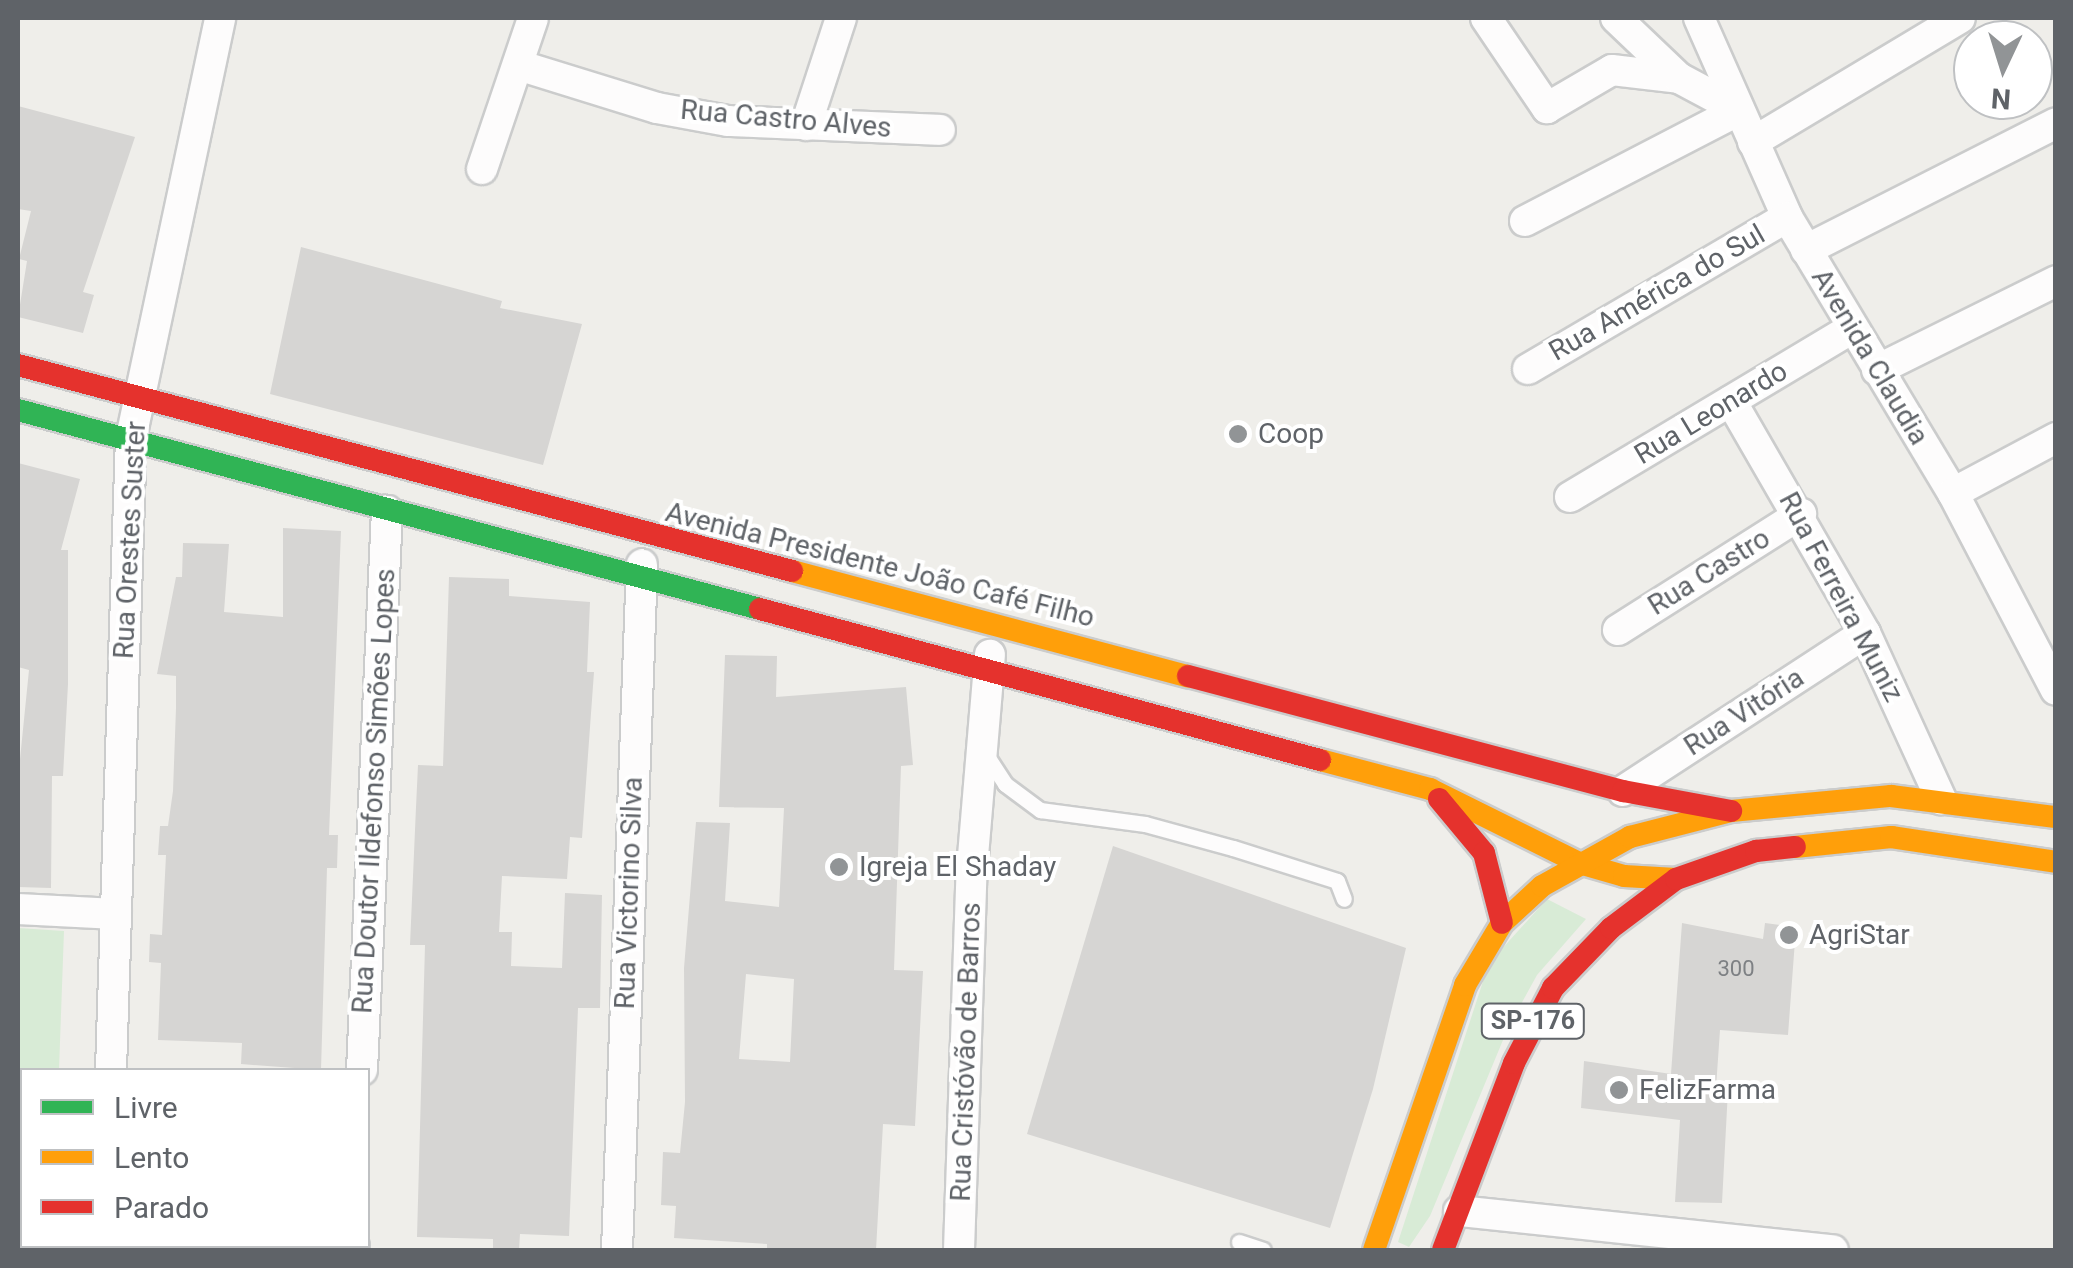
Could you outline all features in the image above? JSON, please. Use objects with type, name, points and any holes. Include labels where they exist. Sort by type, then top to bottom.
[{"type":"main road","name":"Avenida Presidente João Café Filho","points":[[18,365],[139,394],[646,536],[1623,791],[1731,812]]},
{"type":"main road","points":[[18,410],[131,438],[386,512],[1430,789],[1579,863],[1624,876],[1676,879]]},
{"type":"main road","points":[[1430,789],[1484,854],[1502,923]]},
{"type":"main road","name":"SP-176","points":[[1374,1250],[1465,985],[1502,923],[1579,863],[1630,837],[1731,812],[1844,798],[1941,799],[2056,817]]},
{"type":"main road","name":"SP-176","points":[[1442,1250],[1514,1063],[1552,988],[1612,928],[1676,879],[1756,852],[1891,837],[2056,862]]},
{"type":"street","name":"Rua Orestes Suster","points":[[111,1068],[131,438],[220,18]]},
{"type":"street","points":[[482,169],[533,18]]},
{"type":"street","points":[[806,124],[840,18]]},
{"type":"street","points":[[1486,18],[1547,108],[1612,70],[1679,78]]},
{"type":"street","points":[[1616,18],[1679,78],[1739,110]]},
{"type":"street","points":[[1753,142],[1960,18]]},
{"type":"street","name":"Avenida Claudia","points":[[1712,24],[1739,110],[1787,217],[2050,658],[2056,690]]},
{"type":"street","name":"Rua Castro Alves","points":[[518,65],[657,108],[806,124],[940,130]]},
{"type":"street","points":[[1525,221],[1739,110]]},
{"type":"street","points":[[1806,250],[2056,123]]},
{"type":"street","name":"Rua América do Sul","points":[[1528,369],[1787,217]]},
{"type":"street","points":[[1877,370],[2056,281]]},
{"type":"street","name":"Rua Leonardo","points":[[1570,497],[1852,328]]},
{"type":"street","name":"Rua Ferreira Muniz","points":[[1731,401],[1801,514],[1865,633],[1941,799]]},
{"type":"street","points":[[1952,493],[2056,438]]},
{"type":"street","name":"Rua Doutor Ildefonso Simões Lopes","points":[[362,1068],[386,512]]},
{"type":"street","name":"Rua Castro","points":[[1618,630],[1801,514]]},
{"type":"street","name":"Rua Victorino Silva","points":[[617,1250],[640,578],[646,536]]},
{"type":"street","name":"Rua Cristóvão de Barros","points":[[958,1250],[990,674],[988,623]]},
{"type":"street","name":"Rua Vitória","points":[[1623,791],[1865,633]]},
{"type":"street","points":[[18,909],[116,914]]},
{"type":"street","points":[[1458,1212],[1833,1250]]},
{"type":"lane","points":[[983,750],[1006,784],[1040,810],[1174,831],[1328,877],[1342,886],[1344,899]]},
{"type":"lane","points":[[1239,1242],[1262,1250]]},
{"type":"green space","points":[[1547,899],[1586,919],[1537,975],[1508,1028],[1430,1216],[1409,1247],[1398,1242],[1489,963]]},
{"type":"green space","points":[[18,928],[64,931],[59,1068],[20,1068],[20,1248],[53,1250],[18,1250]]},
{"type":"building","points":[[18,106],[135,137],[83,292],[94,295],[83,333],[18,317],[27,261],[19,259],[31,211],[18,209]]},
{"type":"building","points":[[301,247],[502,301],[500,308],[582,324],[543,465],[270,394]]},
{"type":"building","points":[[18,463],[80,479],[61,550],[68,550],[68,684],[63,776],[52,776],[51,888],[18,887],[18,779],[29,670],[18,667]]},
{"type":"building","points":[[283,528],[341,531],[329,835],[338,835],[337,868],[327,868],[321,1068],[241,1064],[242,1043],[158,1040],[161,963],[149,962],[150,934],[162,935],[166,855],[158,855],[160,826],[168,826],[173,791],[176,708],[176,676],[157,674],[176,577],[182,577],[183,543],[229,544],[224,612],[283,617]]},
{"type":"building","points":[[449,577],[509,579],[509,596],[590,602],[587,672],[594,672],[582,838],[570,837],[567,879],[502,876],[499,932],[512,932],[511,966],[562,968],[565,893],[602,895],[600,1008],[578,1008],[569,1236],[520,1234],[519,1250],[493,1250],[493,1239],[417,1237],[425,945],[410,945],[418,765],[443,766]]},
{"type":"building","points":[[725,655],[777,656],[776,697],[906,687],[913,765],[901,766],[894,970],[923,971],[915,1126],[883,1124],[876,1250],[767,1250],[767,1244],[674,1238],[676,1206],[661,1205],[663,1152],[680,1153],[685,1102],[684,968],[696,822],[730,823],[725,901],[779,907],[784,808],[719,807]],"holes":[[[746,974],[794,979],[790,1062],[739,1059]]]},
{"type":"building","points":[[1113,846],[1406,948],[1373,1089],[1330,1228],[1027,1134]]},
{"type":"building","points":[[1682,923],[1763,939],[1765,923],[1796,927],[1788,1035],[1720,1030],[1716,1088],[1728,1090],[1722,1203],[1675,1202],[1680,1120],[1581,1108],[1584,1061],[1671,1074]]},
{"type":"traffic: fast","points":[[18,410],[760,609]]},
{"type":"traffic: slow","points":[[792,571],[1188,676]]},
{"type":"traffic: slow","points":[[1320,760],[1430,789],[1579,863],[1624,876],[1676,879]]},
{"type":"traffic: slow","points":[[1374,1250],[1465,985],[1502,923],[1542,886],[1630,837],[1731,811],[1891,796],[2056,817]]},
{"type":"traffic: slow","points":[[1795,847],[1891,837],[2056,862]]},
{"type":"traffic: jam","points":[[18,365],[792,571]]},
{"type":"traffic: jam","points":[[760,609],[1320,760]]},
{"type":"traffic: jam","points":[[1188,676],[1623,791],[1731,811]]},
{"type":"traffic: jam","points":[[1439,799],[1484,853],[1502,923]]},
{"type":"traffic: jam","points":[[1443,1250],[1514,1063],[1553,988],[1611,928],[1676,879],[1756,851],[1795,847]]},
{"type":"place","name":"Coop","points":[[1238,434]]},
{"type":"place","name":"Igreja El Shaday","points":[[839,867]]},
{"type":"place","name":"AgriStar","points":[[1789,935]]},
{"type":"place","name":"FelizFarma","points":[[1619,1090]]}]
